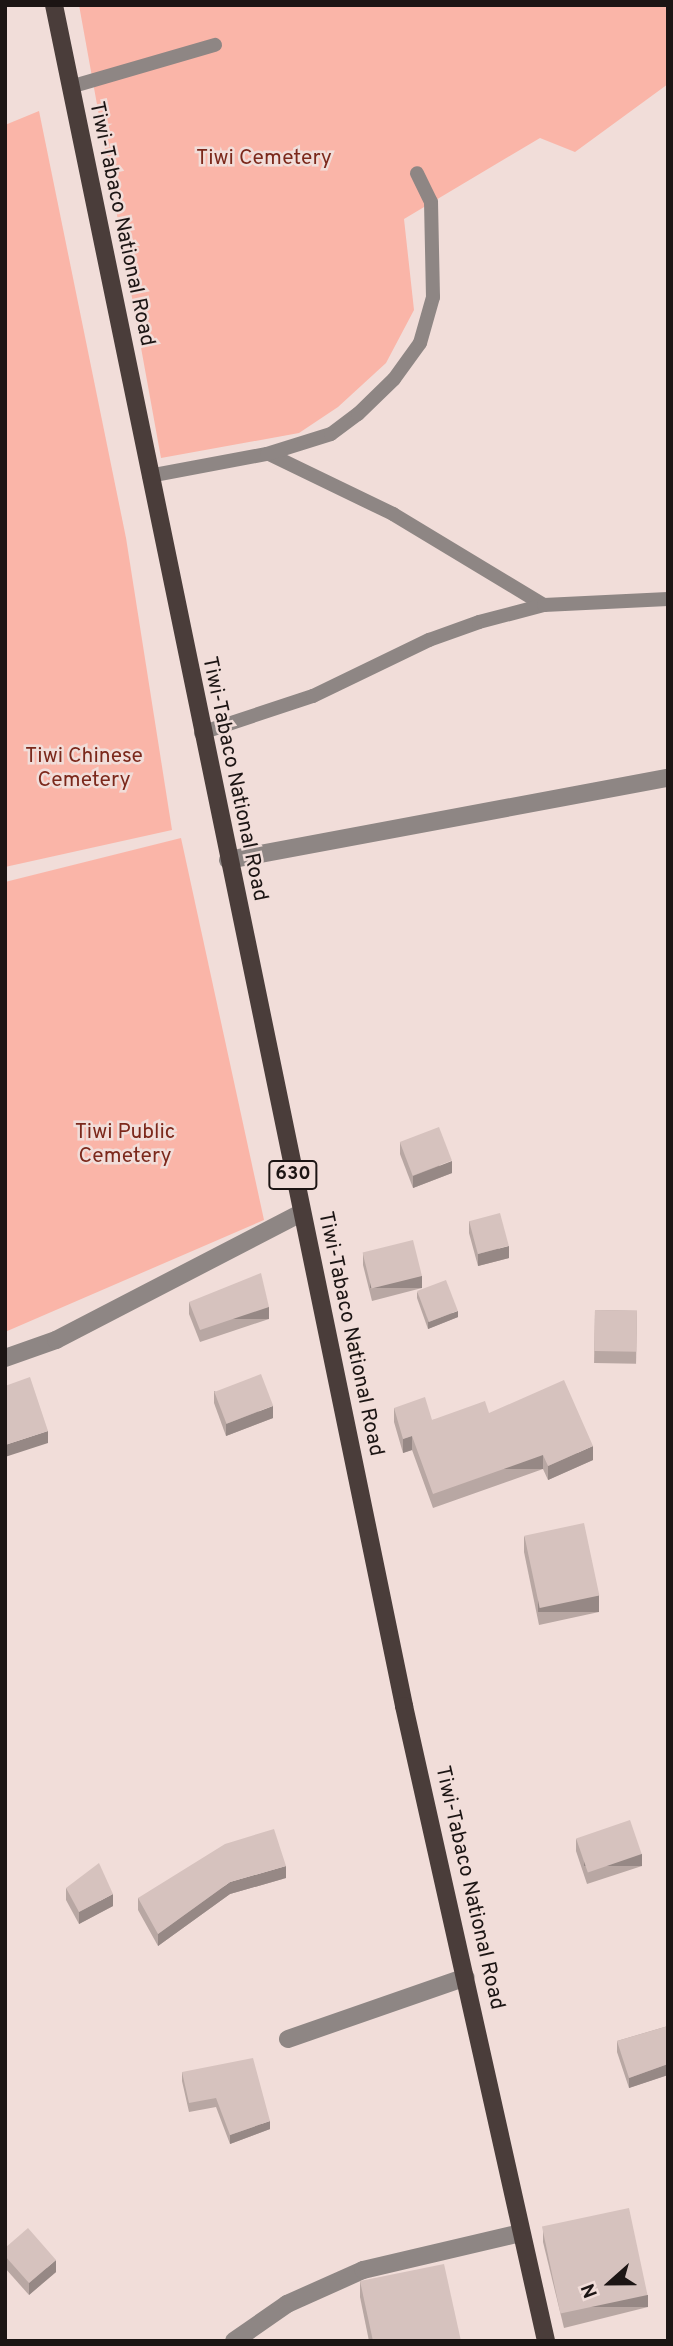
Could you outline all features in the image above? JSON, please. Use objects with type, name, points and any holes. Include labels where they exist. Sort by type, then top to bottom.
[{"type":"main road","name":"Tiwi-Tabaco National Road","points":[[54,5],[301,1213],[546,2341]]},
{"type":"street","points":[[228,860],[668,778]]},
{"type":"street","points":[[5,1358],[56,1340],[301,1213]]},
{"type":"street","points":[[288,2039],[466,1976]]},
{"type":"street","points":[[234,2341],[287,2304],[363,2270],[522,2233]]},
{"type":"lane","points":[[70,87],[215,45]]},
{"type":"lane","points":[[149,476],[267,454],[331,434],[358,414],[394,379],[420,343],[433,297],[431,202],[417,173]]},
{"type":"lane","points":[[267,454],[393,514],[544,605]]},
{"type":"lane","points":[[201,733],[313,696],[429,640],[544,605],[668,598]]},
{"type":"green space","name":"Tiwi Cemetery","points":[[79,5],[668,5],[668,84],[575,152],[540,138],[404,219],[414,310],[386,363],[338,407],[299,433],[161,458]]},
{"type":"green space","name":"Tiwi Chinese Cemetery","points":[[39,111],[126,538],[172,830],[5,867],[5,125]]},
{"type":"green space","name":"Tiwi Public Cemetery","points":[[181,838],[264,1220],[5,1332],[5,882]]},
{"type":"building","points":[[439,1127],[452,1161],[413,1176],[400,1142]]},
{"type":"building","points":[[500,1213],[509,1246],[478,1254],[469,1221]]},
{"type":"building","points":[[413,1240],[422,1276],[371,1288],[363,1253]]},
{"type":"building","points":[[261,1273],[269,1307],[200,1330],[189,1302]]},
{"type":"building","points":[[446,1280],[458,1311],[429,1322],[417,1291]]},
{"type":"building","points":[[595,1310],[637,1311],[636,1352],[594,1351]]},
{"type":"building","points":[[261,1374],[273,1406],[227,1424],[214,1392]]},
{"type":"building","points":[[30,1377],[48,1431],[5,1445],[5,1386]]},
{"type":"building","points":[[564,1380],[593,1446],[548,1466],[543,1455],[433,1494],[412,1436],[403,1439],[394,1408],[425,1397],[432,1420],[485,1401],[489,1413]]},
{"type":"building","points":[[584,1523],[599,1595],[540,1608],[524,1536]]},
{"type":"building","points":[[630,1820],[642,1854],[588,1873],[576,1839]]},
{"type":"building","points":[[274,1829],[286,1866],[230,1882],[158,1934],[138,1898],[225,1844]]},
{"type":"building","points":[[99,1863],[113,1894],[79,1912],[66,1888]]},
{"type":"building","points":[[668,2026],[668,2064],[629,2078],[617,2041]]},
{"type":"building","points":[[253,2058],[270,2121],[230,2135],[216,2098],[189,2103],[182,2072]]},
{"type":"building","points":[[629,2208],[648,2295],[560,2314],[542,2227]]},
{"type":"building","points":[[28,2228],[56,2260],[29,2283],[5,2256],[5,2248]]},
{"type":"building","points":[[444,2264],[461,2341],[373,2341],[360,2281]]}]
